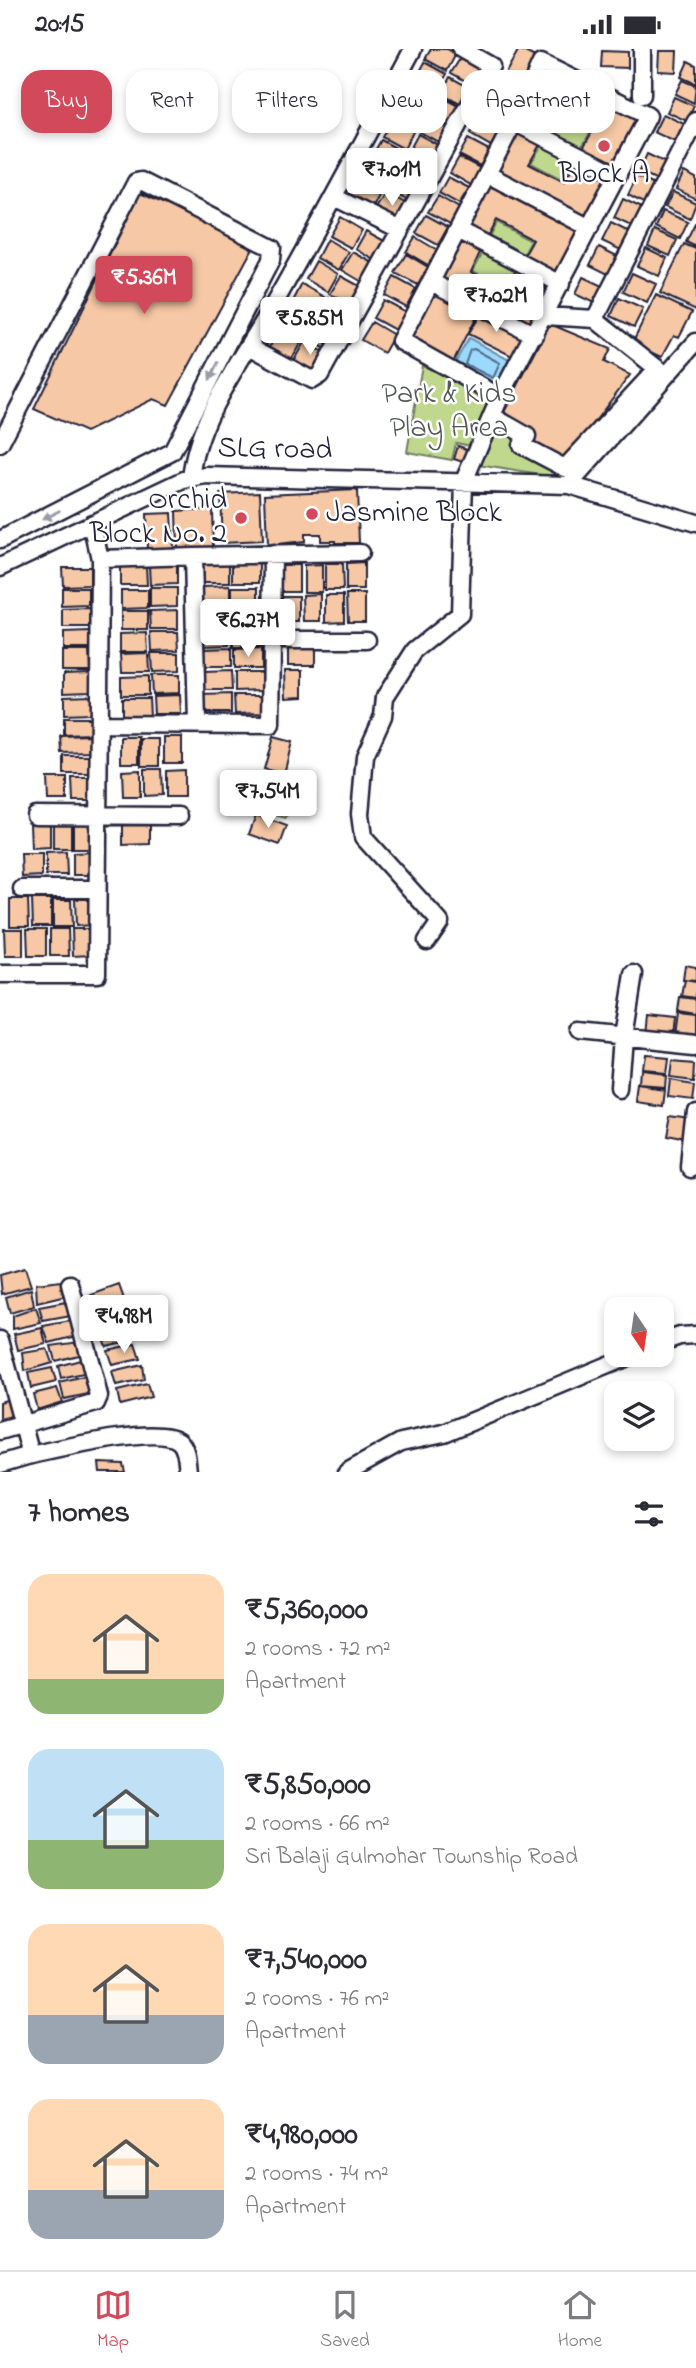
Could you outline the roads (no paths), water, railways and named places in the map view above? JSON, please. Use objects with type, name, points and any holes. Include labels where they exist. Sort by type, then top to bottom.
[{"type":"street","points":[[191,478],[193,460],[219,397],[334,197],[413,49]]},
{"type":"street","points":[[249,346],[312,380],[317,380],[491,66],[461,49]]},
{"type":"street","points":[[642,49],[642,95]]},
{"type":"street","points":[[538,70],[541,63],[555,70]]},
{"type":"street","points":[[427,941],[440,922],[363,837],[360,814],[365,756],[383,716],[385,697],[415,650],[460,614],[464,481],[500,397],[648,116],[615,100]]},
{"type":"street","points":[[595,319],[696,121]]},
{"type":"street","points":[[500,397],[400,341],[508,133]]},
{"type":"street","points":[[536,133],[618,175]]},
{"type":"street","points":[[680,153],[696,161]]},
{"type":"street","points":[[487,174],[590,227]]},
{"type":"street","points":[[0,444],[136,182],[141,181],[268,244],[271,260],[172,452],[0,540]]},
{"type":"street","points":[[334,197],[399,229]]},
{"type":"street","points":[[457,230],[561,284]]},
{"type":"street","points":[[430,282],[535,335]]},
{"type":"street","points":[[545,316],[595,319],[662,372]]},
{"type":"street","points":[[492,417],[525,434],[527,436],[522,445],[565,468],[696,342]]},
{"type":"street","points":[[569,485],[662,372]]},
{"type":"street","name":"SLG road","points":[[0,567],[191,478],[569,485],[696,523]]},
{"type":"street","points":[[0,974],[97,974],[100,559],[92,523]]},
{"type":"street","points":[[100,559],[360,553]]},
{"type":"street","points":[[99,724],[271,725],[273,554]]},
{"type":"street","points":[[193,556],[197,725]]},
{"type":"street","points":[[272,640],[367,640]]},
{"type":"street","points":[[35,815],[179,816]]},
{"type":"street","points":[[22,889],[97,889]]},
{"type":"street","points":[[620,1090],[624,1037],[634,974]]},
{"type":"street","points":[[580,1032],[696,1044]]},
{"type":"street","points":[[690,1167],[696,1112]]},
{"type":"street","points":[[0,1431],[93,1405],[98,1400],[70,1284]]},
{"type":"street","points":[[674,1338],[696,1335]]},
{"type":"street","points":[[0,1340],[29,1448],[27,1456]]},
{"type":"street","points":[[347,1472],[401,1443],[444,1433],[604,1367]]},
{"type":"street","points":[[0,1464],[110,1439],[165,1435],[179,1441],[186,1452],[188,1472]]},
{"type":"water","points":[[469,338],[511,361],[496,389],[453,366]]},
{"type":"place","name":"Block A","points":[[604,146]]},
{"type":"place","name":"Jasmine Block","points":[[312,514]]},
{"type":"place","name":"Orchid Block No. 2","points":[[241,518]]},
{"type":"park label","name":"Park & Kids Play Area","points":[[449,412]]}]
